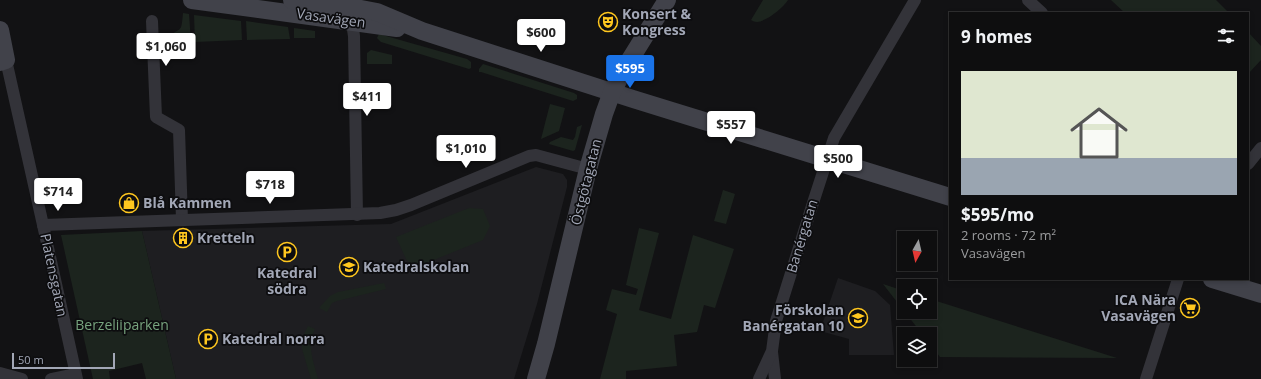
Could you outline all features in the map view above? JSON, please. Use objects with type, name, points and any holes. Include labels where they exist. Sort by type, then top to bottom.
[{"type":"main road","name":"Vasavägen","points":[[192,0],[350,9]]},
{"type":"main road","name":"Vasavägen","points":[[292,0],[350,9],[826,160],[949,197]]},
{"type":"main road","name":"Östgötagatan","points":[[536,378],[546,344],[588,169],[604,114],[612,92],[623,71],[667,0]]},
{"type":"main road","name":"Platensgatan","points":[[0,30],[3,61]]},
{"type":"main road","points":[[1215,280],[1261,294]]},
{"type":"street","name":"Banérgatan","points":[[775,379],[772,351],[776,321],[834,138],[915,0]]},
{"type":"street","points":[[1028,0],[1041,12]]},
{"type":"street","points":[[350,9],[354,49],[357,215]]},
{"type":"street","points":[[152,21],[156,117],[179,130],[182,220]]},
{"type":"street","name":"Platensgatan","points":[[3,61],[44,225],[76,376]]},
{"type":"street","points":[[1249,163],[1261,148]]},
{"type":"street","points":[[44,225],[380,213],[401,209],[529,156],[536,155],[588,169]]},
{"type":"street","points":[[1146,379],[1178,280]]},
{"type":"street","name":"Banérgatan","points":[[759,379],[772,351]]},
{"type":"street","points":[[0,373],[22,379]]},
{"type":"street","points":[[51,379],[76,376]]},
{"type":"shaded area","name":"Katedralskolan","points":[[536,167],[563,174],[567,180],[567,187],[537,304],[514,379],[176,379],[142,231],[391,224]]},
{"type":"shaded area","name":"Förskolan Banérgatan 10","points":[[838,278],[875,291],[890,305],[894,355],[849,355],[849,339],[820,331]]},
{"type":"green space","points":[[763,0],[788,0],[770,17],[755,22],[751,20]]},
{"type":"green space","points":[[1111,0],[1216,0],[1228,12],[1124,12]]},
{"type":"green space","points":[[183,13],[189,14],[191,42],[166,43],[168,37],[180,29]]},
{"type":"green space","points":[[194,15],[241,21],[242,40],[195,42]]},
{"type":"green space","points":[[246,21],[288,27],[290,39],[247,40]]},
{"type":"green space","points":[[294,28],[315,31],[315,38],[294,38]]},
{"type":"green space","points":[[1249,33],[1261,46],[1261,60],[1249,73]]},
{"type":"green space","points":[[379,34],[467,59],[471,62],[471,68],[469,69],[381,42],[377,38]]},
{"type":"green space","points":[[371,50],[392,55],[392,64],[367,64],[367,53]]},
{"type":"green space","points":[[483,64],[574,93],[577,95],[577,99],[573,101],[479,72],[479,69]]},
{"type":"green space","points":[[550,104],[565,108],[559,131],[541,139]]},
{"type":"green space","points":[[582,125],[575,150],[573,151],[549,144],[550,142],[561,137],[573,140],[577,127]]},
{"type":"green space","points":[[723,190],[735,194],[726,224],[714,221]]},
{"type":"green space","points":[[469,208],[483,209],[490,226],[483,240],[414,268],[406,259],[396,237]]},
{"type":"green space","points":[[639,228],[659,233],[639,310],[671,319],[693,235],[734,249],[715,308],[704,305],[697,332],[674,335],[677,366],[626,371],[626,379],[600,379],[617,314],[606,310],[612,289],[636,295],[638,289],[626,285]]},
{"type":"green space","name":"Berzeliiparken","points":[[142,231],[176,379],[146,379],[142,363],[109,371],[110,379],[93,379],[61,235]]},
{"type":"green space","points":[[384,283],[386,289],[337,301],[332,303],[327,312],[319,308],[330,296],[338,292]]},
{"type":"green space","points":[[883,284],[897,289],[897,302]]},
{"type":"green space","points":[[937,301],[1117,358],[940,357],[937,353],[937,327],[917,327],[910,319],[937,319]]},
{"type":"green space","points":[[308,326],[315,329],[312,335],[311,347],[318,379],[311,379],[302,349],[303,336]]},
{"type":"place","name":"Konsert & Kongress","points":[[608,22]]},
{"type":"place","name":"Blå Kammen","points":[[129,203]]},
{"type":"place","name":"Kretteln","points":[[183,238]]},
{"type":"place","name":"Katedral södra","points":[[287,252]]},
{"type":"place","name":"Katedralskolan","points":[[349,267]]},
{"type":"place","name":"ICA Nära Vasavägen","points":[[1190,308]]},
{"type":"place","name":"Förskolan Banérgatan 10","points":[[858,318]]},
{"type":"place","name":"Katedral norra","points":[[208,339]]}]
